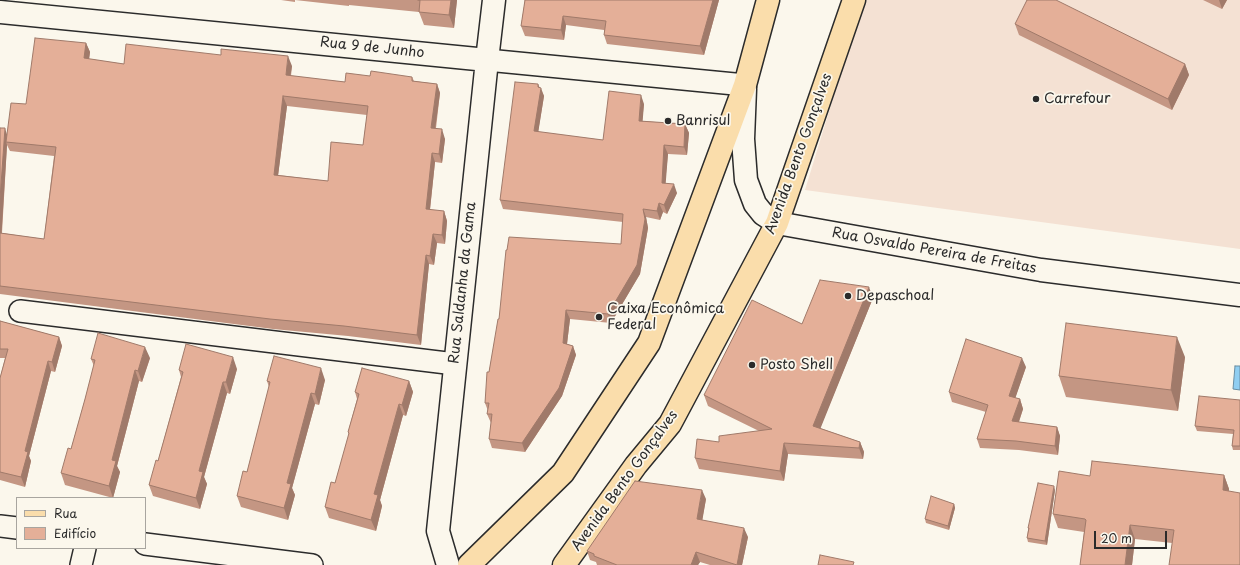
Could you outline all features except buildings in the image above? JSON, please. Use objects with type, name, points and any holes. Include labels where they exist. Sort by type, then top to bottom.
[{"type":"main road","points":[[469,565],[563,473],[649,343],[745,85],[768,0]]},
{"type":"main road","name":"Avenida Bento Gonçalves","points":[[564,565],[636,465],[670,424],[777,223],[854,0]]},
{"type":"street","name":"Rua Saldanha da Gama","points":[[448,565],[438,531],[494,0]]},
{"type":"street","name":"Rua 9 de Junho","points":[[0,12],[745,85]]},
{"type":"street","name":"Rua Osvaldo Pereira de Freitas","points":[[745,85],[743,139],[746,180],[754,204],[762,214],[777,223],[1041,270],[1240,294]]},
{"type":"street","points":[[20,312],[455,364]]},
{"type":"street","points":[[0,526],[16,528]]},
{"type":"street","points":[[146,544],[292,564],[312,565]]},
{"type":"street","points":[[81,565],[84,549]]},
{"type":"shaded area","name":"Carrefour","points":[[863,0],[1240,0],[1240,249],[805,190]]},
{"type":"water","points":[[1235,366],[1240,366],[1240,390],[1233,389]]},
{"type":"place","name":"Carrefour","points":[[1036,99]]},
{"type":"place","name":"Banrisul","points":[[668,121]]},
{"type":"place","name":"Depaschoal","points":[[848,296]]},
{"type":"place","name":"Caixa Econômica Federal","points":[[599,317]]},
{"type":"place","name":"Posto Shell","points":[[752,365]]}]
